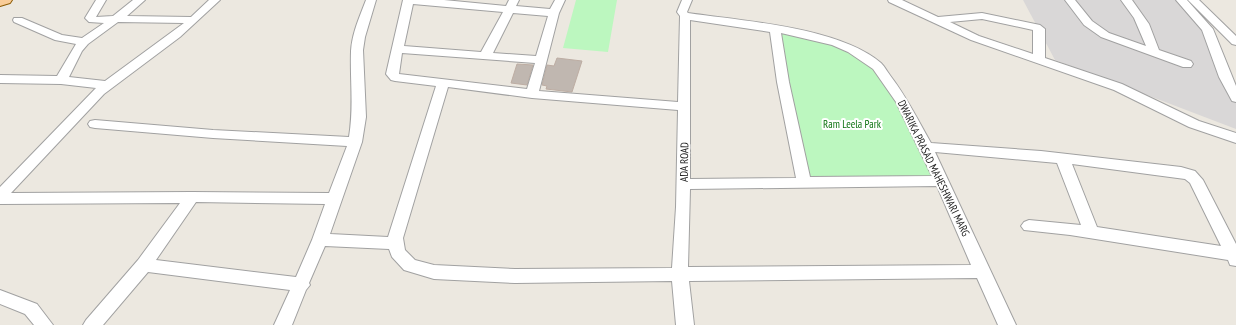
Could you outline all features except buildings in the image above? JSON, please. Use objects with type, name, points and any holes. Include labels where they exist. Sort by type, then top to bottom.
[{"type":"main road","points":[[0,2],[5,0]]},
{"type":"street","points":[[101,0],[90,18],[93,20],[189,20]]},
{"type":"street","points":[[61,80],[77,50],[84,42],[140,0]]},
{"type":"street","points":[[0,198],[76,116],[100,84],[176,35],[189,20],[215,0]]},
{"type":"street","points":[[283,325],[302,285],[320,240],[355,142],[359,104],[359,37],[371,0]]},
{"type":"street","points":[[554,13],[512,4],[408,0],[392,74],[394,76],[443,84],[532,94],[685,107]]},
{"type":"street","points":[[532,94],[554,13],[560,0]]},
{"type":"street","name":"ADA ROAD","points":[[685,325],[680,274],[684,184],[685,107],[685,16],[682,12],[686,0]]},
{"type":"street","points":[[893,0],[975,38],[1118,87],[1194,124],[1236,138]]},
{"type":"street","points":[[1070,0],[1088,23],[1105,35],[1187,64]]},
{"type":"street","points":[[1126,0],[1138,13],[1144,24],[1154,52]]},
{"type":"street","points":[[1181,0],[1206,28],[1225,77],[1236,98]]},
{"type":"street","points":[[1192,0],[1236,42]]},
{"type":"street","points":[[485,56],[512,4]]},
{"type":"street","name":"DWARIKA PRASAD MAHESHWARI MARG","points":[[685,16],[775,30],[844,45],[877,66],[897,92],[926,147],[1007,325]]},
{"type":"street","points":[[936,20],[982,16],[1036,27],[1039,29],[1039,61]]},
{"type":"street","points":[[18,20],[59,38],[84,42]]},
{"type":"street","points":[[775,30],[783,82],[804,183]]},
{"type":"street","points":[[398,49],[542,60]]},
{"type":"street","points":[[0,79],[61,80],[100,84]]},
{"type":"street","points":[[443,84],[394,243],[398,253],[410,264],[434,272],[515,276],[982,271]]},
{"type":"street","points":[[95,124],[213,134],[355,142]]},
{"type":"street","points":[[926,147],[1063,159],[1181,172],[1190,175],[1196,180],[1235,257]]},
{"type":"street","points":[[1063,159],[1092,232]]},
{"type":"street","points":[[684,184],[942,181]]},
{"type":"street","points":[[0,198],[192,197],[335,199]]},
{"type":"street","points":[[92,325],[144,264],[192,197]]},
{"type":"street","points":[[1029,226],[1092,232],[1235,257]]},
{"type":"street","points":[[320,240],[394,243]]},
{"type":"street","points":[[144,264],[302,285]]},
{"type":"street","points":[[0,297],[31,309],[44,325]]},
{"type":"shaded area","points":[[1023,0],[1182,0],[1211,30],[1236,91],[1236,129],[1055,60]]},
{"type":"green space","points":[[576,0],[617,0],[608,52],[563,48]]},
{"type":"green space","name":"Ram Leela Park","points":[[779,32],[844,47],[876,66],[900,100],[934,178],[809,178]]}]
